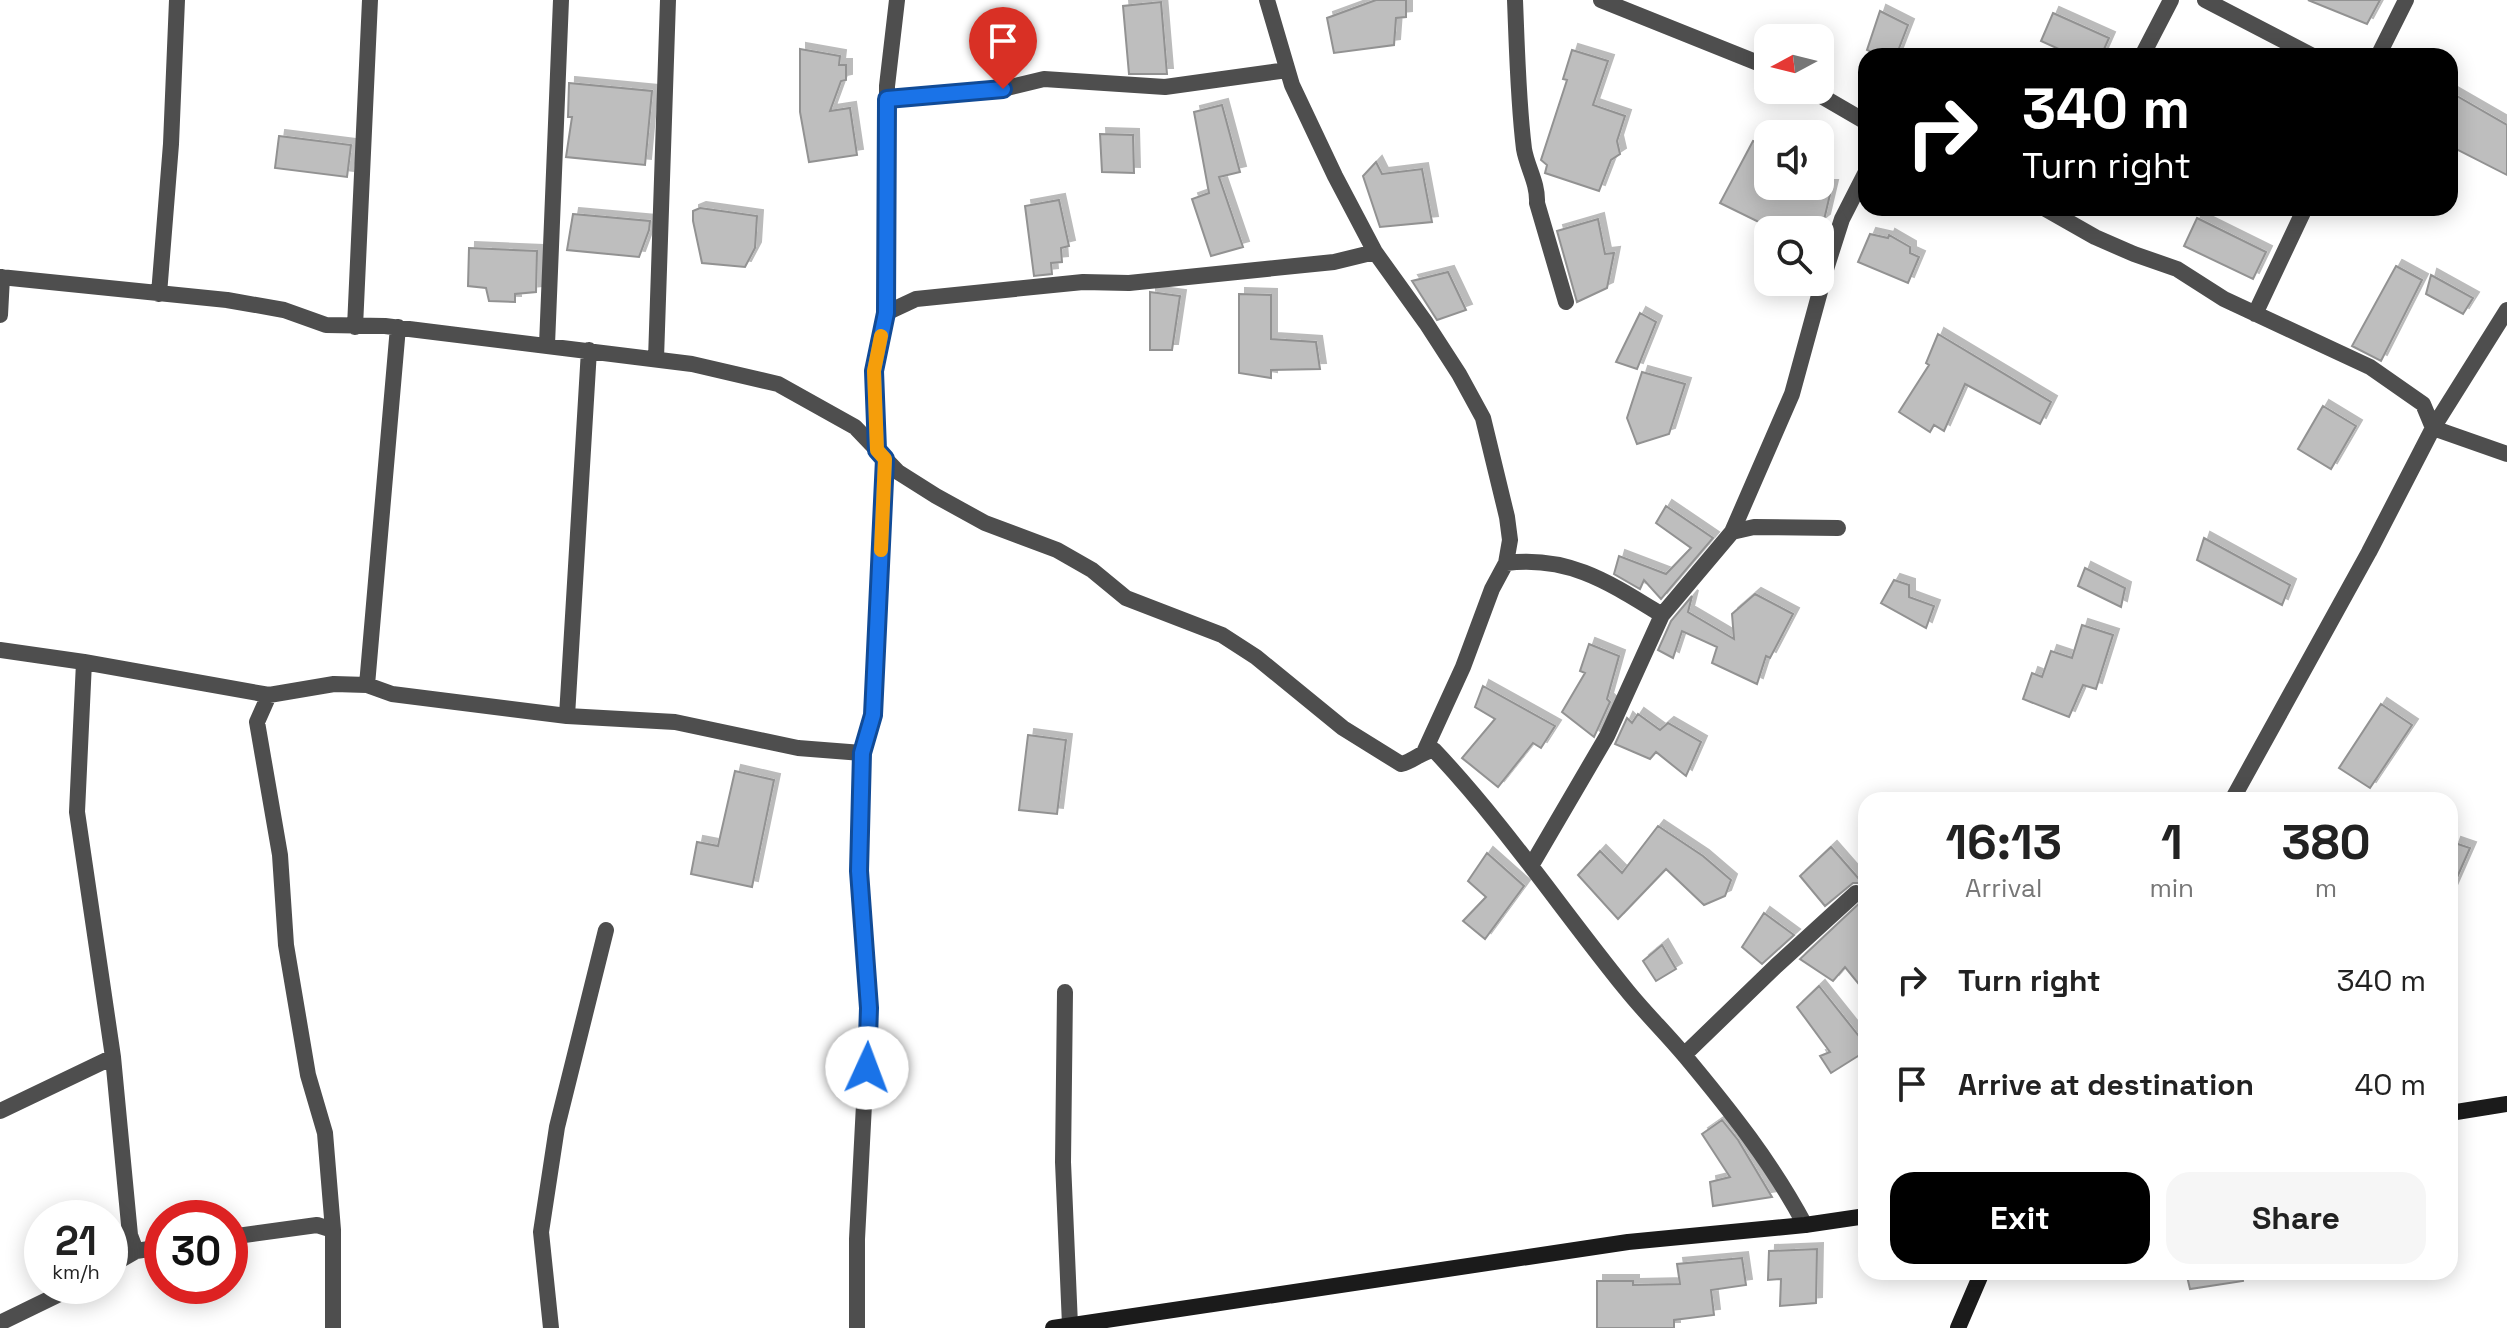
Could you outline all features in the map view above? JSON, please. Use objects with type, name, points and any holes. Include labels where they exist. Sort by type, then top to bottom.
[{"type":"street","points":[[159,294],[171,144],[177,0]]},
{"type":"street","points":[[355,327],[370,0]]},
{"type":"street","points":[[547,345],[561,0]]},
{"type":"street","points":[[656,359],[668,0]]},
{"type":"street","points":[[857,1328],[857,1239],[869,1008],[859,871],[862,753],[873,715],[881,454],[874,371],[886,313],[887,99],[897,0]]},
{"type":"street","points":[[0,315],[1,277],[242,303],[284,310],[326,325],[398,327],[656,359],[778,384],[855,427],[898,472],[985,523],[1037,541],[1092,570],[1126,598],[1222,635],[1256,657],[1343,728],[1401,764],[1413,761],[1425,750],[1463,667],[1492,589],[1506,563],[1510,540],[1507,517],[1483,418],[1435,336],[1375,252],[1335,176],[1287,70],[1267,0]]},
{"type":"street","points":[[1515,0],[1524,152],[1538,192],[1537,203],[1566,302]]},
{"type":"street","points":[[1601,0],[1754,61]]},
{"type":"street","points":[[2146,48],[2171,0]]},
{"type":"street","points":[[2205,0],[2298,48]]},
{"type":"street","points":[[2382,48],[2406,0]]},
{"type":"street","points":[[887,99],[1003,89],[1044,79],[1165,87],[1287,70]]},
{"type":"street","points":[[1834,103],[1858,117]]},
{"type":"street","points":[[1531,866],[1607,736],[1662,615],[1732,532],[1792,394],[1842,219],[1858,188]]},
{"type":"street","points":[[2065,216],[2134,254],[2177,269],[2224,299],[2370,367],[2423,404],[2433,428],[2507,454]]},
{"type":"street","points":[[2255,314],[2301,216]]},
{"type":"street","points":[[886,313],[916,299],[1083,282],[1129,283],[1319,264],[1375,252]]},
{"type":"street","points":[[2236,792],[2369,552],[2433,428],[2507,310]]},
{"type":"street","points":[[367,685],[398,327]]},
{"type":"street","points":[[567,716],[589,350]]},
{"type":"street","points":[[1732,532],[1754,527],[1838,528]]},
{"type":"street","points":[[1506,563],[1533,560],[1575,568],[1608,581],[1662,615]]},
{"type":"street","points":[[0,650],[269,695],[334,684],[367,685],[392,694],[567,716],[675,722],[798,748],[862,753]]},
{"type":"street","points":[[84,662],[77,812],[113,1057],[130,1235],[136,1251]]},
{"type":"street","points":[[269,695],[257,722],[280,855],[286,945],[308,1075],[325,1133],[333,1230],[333,1328]]},
{"type":"street","points":[[1425,750],[1434,750],[1450,767],[1626,990],[1684,1055],[1767,1160],[1805,1225]]},
{"type":"street","points":[[1684,1055],[1856,893]]},
{"type":"street","points":[[551,1328],[541,1232],[557,1127],[606,930]]},
{"type":"street","points":[[1065,992],[1063,1162],[1070,1325]]},
{"type":"street","points":[[0,1111],[113,1057]]},
{"type":"street","points":[[2458,1112],[2507,1104]]},
{"type":"street","points":[[1053,1328],[1628,1242],[1858,1217]]},
{"type":"street","points":[[248,1235],[317,1225],[333,1230]]},
{"type":"street","points":[[128,1256],[144,1250]]},
{"type":"street","points":[[1958,1328],[1979,1280]]},
{"type":"street","points":[[0,1323],[39,1304]]},
{"type":"building","points":[[1376,0],[1406,0],[1406,17],[1396,18],[1394,45],[1334,53],[1327,18]]},
{"type":"building","points":[[2308,0],[2380,0],[2367,24]]},
{"type":"building","points":[[1161,2],[1167,74],[1129,74],[1123,6]]},
{"type":"building","points":[[1880,11],[1908,25],[1899,48],[1868,48]]},
{"type":"building","points":[[2053,13],[2109,38],[2105,48],[2056,48],[2041,41]]},
{"type":"building","points":[[800,49],[840,56],[839,65],[846,65],[846,80],[841,81],[830,111],[850,108],[857,155],[809,162],[800,112]]},
{"type":"building","points":[[1572,50],[1608,61],[1593,105],[1625,116],[1617,141],[1620,154],[1611,160],[1599,191],[1545,173],[1547,165],[1541,160],[1567,80],[1563,79]]},
{"type":"building","points":[[569,83],[652,91],[645,165],[566,157],[572,117],[568,117]]},
{"type":"building","points":[[2458,97],[2507,125],[2507,175],[2458,150]]},
{"type":"building","points":[[1222,105],[1240,172],[1219,177],[1243,247],[1211,256],[1192,199],[1209,193],[1194,112]]},
{"type":"building","points":[[1100,134],[1133,135],[1134,173],[1102,172]]},
{"type":"building","points":[[279,136],[351,145],[347,177],[275,168]]},
{"type":"building","points":[[1753,141],[1754,200],[1829,200],[1825,216],[1754,216],[1754,220],[1720,203]]},
{"type":"building","points":[[1376,162],[1382,174],[1422,169],[1432,222],[1380,227],[1363,176]]},
{"type":"building","points":[[1059,200],[1069,246],[1061,248],[1062,262],[1051,263],[1052,274],[1034,276],[1025,206]]},
{"type":"building","points":[[700,208],[757,216],[755,248],[745,267],[702,263],[693,221],[693,211]]},
{"type":"building","points":[[573,214],[650,221],[639,257],[567,250]]},
{"type":"building","points":[[2197,218],[2266,252],[2253,279],[2184,246]]},
{"type":"building","points":[[1598,219],[1605,254],[1614,253],[1607,288],[1577,302],[1557,231]]},
{"type":"building","points":[[1870,234],[1888,238],[1889,235],[1910,247],[1910,253],[1919,257],[1908,283],[1858,262]]},
{"type":"building","points":[[469,248],[537,251],[536,292],[515,294],[515,302],[489,301],[486,288],[468,286]]},
{"type":"building","points":[[2396,266],[2422,280],[2381,361],[2352,346]]},
{"type":"building","points":[[1448,272],[1466,310],[1437,320],[1412,281]]},
{"type":"building","points":[[2431,275],[2473,298],[2463,314],[2426,294]]},
{"type":"building","points":[[1150,292],[1180,296],[1172,350],[1150,350]]},
{"type":"building","points":[[1239,294],[1271,295],[1271,339],[1316,342],[1320,369],[1271,370],[1271,378],[1239,373]]},
{"type":"building","points":[[1640,313],[1656,322],[1637,369],[1616,362]]},
{"type":"building","points":[[1938,334],[2051,402],[2040,424],[1965,384],[1944,431],[1934,425],[1930,432],[1899,412],[1929,365],[1926,363]]},
{"type":"building","points":[[1642,372],[1685,384],[1669,434],[1637,444],[1627,418]]},
{"type":"building","points":[[2323,406],[2356,426],[2331,469],[2298,449]]},
{"type":"building","points":[[1666,506],[1713,538],[1661,599],[1644,580],[1640,589],[1614,574],[1619,556],[1666,574],[1691,548],[1656,523]]},
{"type":"building","points":[[2204,538],[2290,585],[2282,605],[2197,560]]},
{"type":"building","points":[[2085,568],[2125,588],[2121,607],[2078,586]]},
{"type":"building","points":[[1894,580],[1909,585],[1909,597],[1934,606],[1926,628],[1881,603]]},
{"type":"building","points":[[1755,594],[1793,614],[1770,658],[1766,656],[1757,684],[1712,663],[1717,647],[1682,631],[1673,658],[1658,650],[1671,621],[1692,596],[1688,612],[1734,639],[1732,614]]},
{"type":"building","points":[[2082,625],[2113,635],[2096,689],[2083,685],[2069,717],[2023,699],[2032,673],[2042,677],[2051,651],[2072,658]]},
{"type":"building","points":[[1589,644],[1619,656],[1607,699],[1610,702],[1594,737],[1562,712],[1585,673],[1580,671]]},
{"type":"building","points":[[1483,686],[1555,726],[1541,748],[1533,743],[1498,787],[1462,758],[1495,719],[1475,707]]},
{"type":"building","points":[[2381,704],[2412,725],[2370,788],[2339,768]]},
{"type":"building","points":[[1638,714],[1660,730],[1668,723],[1701,742],[1686,776],[1656,752],[1650,759],[1615,744],[1627,718],[1632,723]]},
{"type":"building","points":[[1028,735],[1066,740],[1057,814],[1019,810]]},
{"type":"building","points":[[735,771],[774,780],[752,887],[691,874],[697,842],[718,846]]},
{"type":"building","points":[[1658,826],[1703,856],[1731,880],[1725,896],[1704,905],[1666,869],[1618,919],[1578,875],[1600,851],[1622,873]]},
{"type":"building","points":[[2458,844],[2470,848],[2458,875]]},
{"type":"building","points":[[1831,847],[1858,878],[1858,883],[1853,883],[1825,906],[1800,876]]},
{"type":"building","points":[[1487,853],[1524,886],[1485,939],[1463,921],[1486,897],[1468,881]]},
{"type":"building","points":[[1858,905],[1858,983],[1845,967],[1833,981],[1800,959]]},
{"type":"building","points":[[1764,913],[1794,935],[1762,964],[1742,947]]},
{"type":"building","points":[[1662,945],[1676,969],[1656,981],[1643,961]]},
{"type":"building","points":[[1819,986],[1858,1035],[1858,1056],[1831,1073],[1820,1056],[1830,1052],[1797,1007]]},
{"type":"building","points":[[1722,1120],[1738,1140],[1772,1197],[1713,1206],[1710,1182],[1730,1177],[1702,1134]]},
{"type":"building","points":[[1817,1249],[1816,1303],[1780,1306],[1781,1279],[1768,1280],[1769,1251]]},
{"type":"building","points":[[1742,1258],[1746,1285],[1711,1290],[1714,1315],[1674,1320],[1674,1328],[1597,1328],[1597,1281],[1633,1281],[1633,1285],[1680,1284],[1677,1264]]},
{"type":"building","points":[[2188,1280],[2243,1280],[2243,1281],[2190,1289]]},
{"type":"slow traffic","points":[[881,336],[874,371],[877,450],[885,459],[881,550]]},
{"type":"route","points":[[867,1068],[869,1008],[859,871],[860,812],[862,753],[873,715],[885,459],[877,450],[874,371],[886,313],[887,99],[1003,89]]}]
